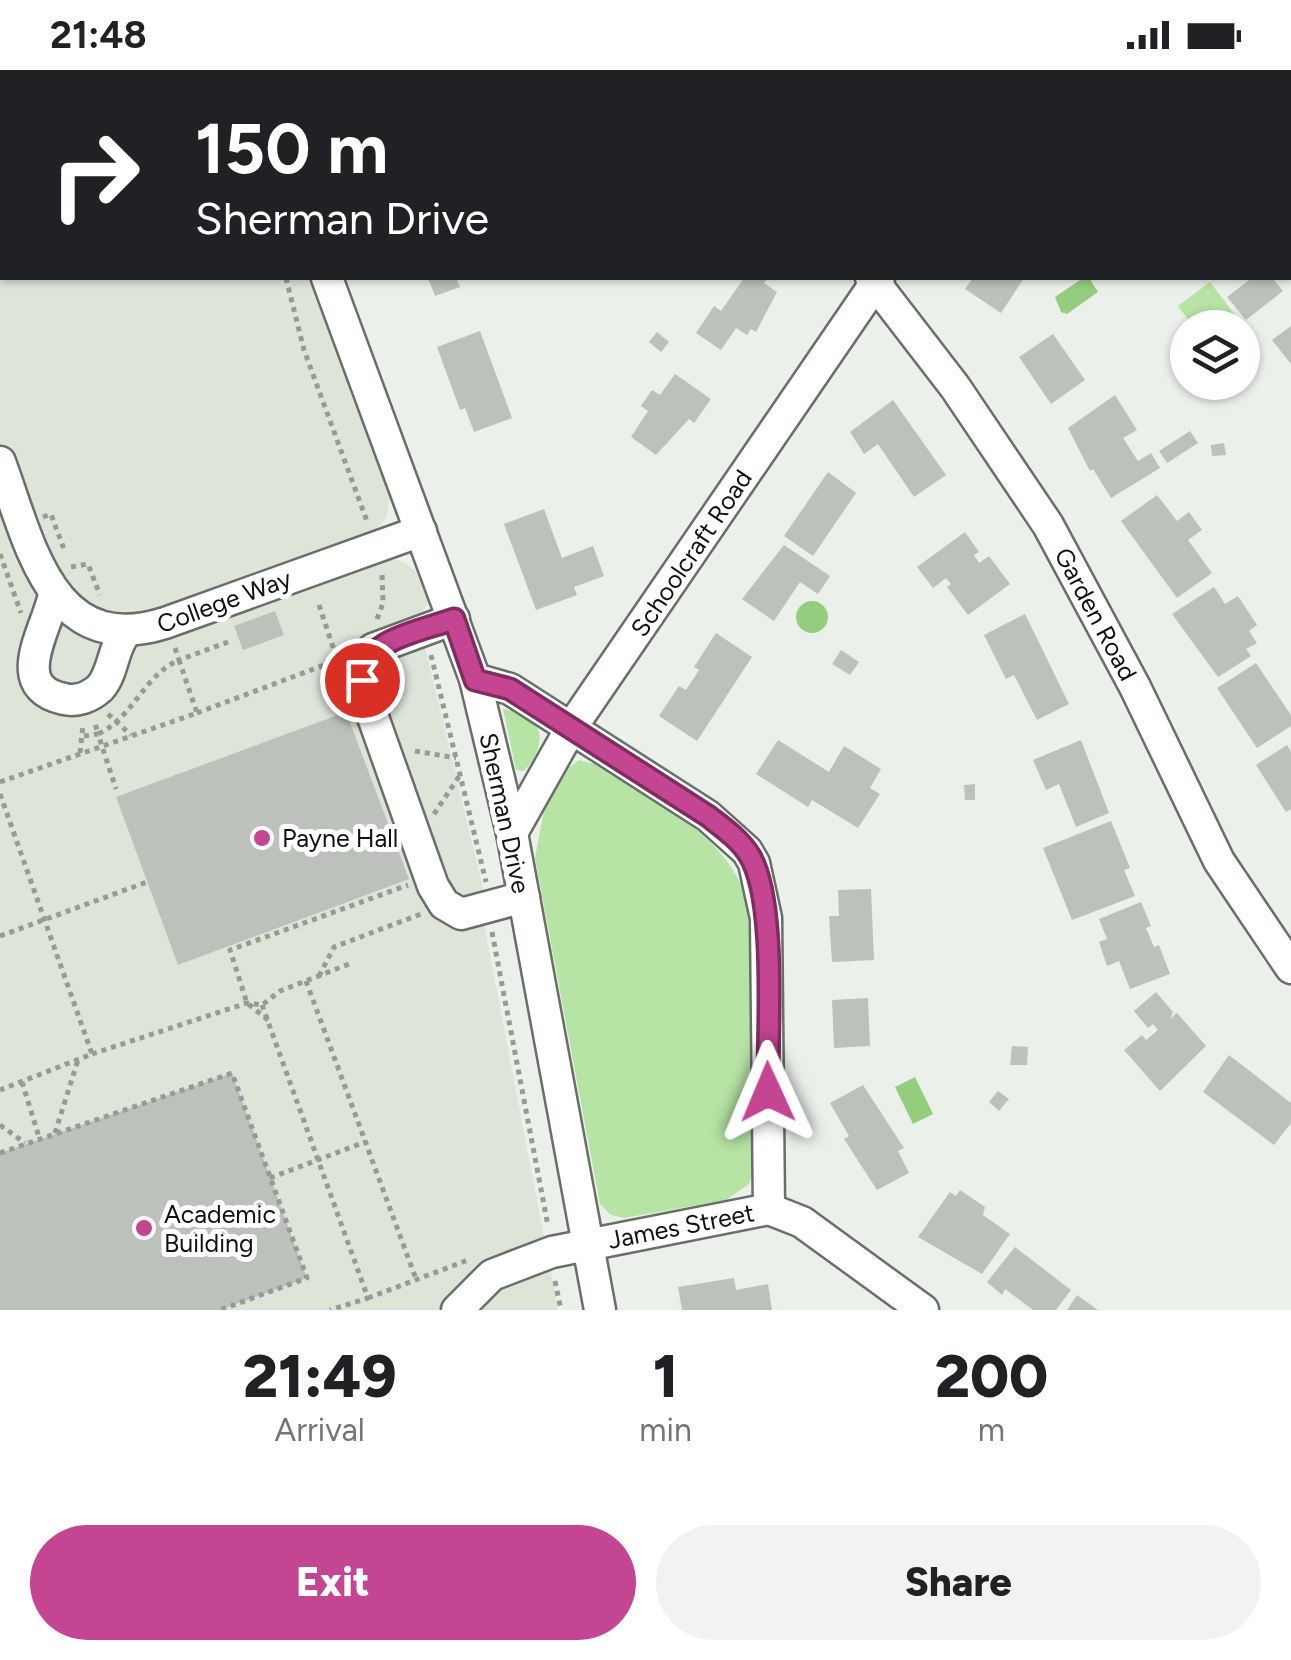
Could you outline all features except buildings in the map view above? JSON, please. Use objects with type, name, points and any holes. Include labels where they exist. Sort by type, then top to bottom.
[{"type":"street","name":"Sherman Drive","points":[[328,280],[475,680],[512,832],[600,1310]]},
{"type":"street","name":"Schoolcraft Road","points":[[512,832],[572,728],[874,280]]},
{"type":"street","name":"Garden Road","points":[[876,280],[956,387],[1048,525],[1135,686],[1218,860],[1291,968]]},
{"type":"street","name":"College Way","points":[[0,462],[34,532],[54,594],[93,624],[126,632],[165,624],[421,532]]},
{"type":"street","points":[[0,515],[34,532]]},
{"type":"street","points":[[54,594],[47,625],[32,655],[35,677],[49,694],[70,701],[92,694],[108,674],[115,649],[126,632]]},
{"type":"street","points":[[454,619],[373,649],[365,661],[362,680],[432,886],[444,904],[461,914],[524,897]]},
{"type":"street","points":[[475,680],[510,689],[708,816],[747,851],[754,863],[766,918],[768,1209]]},
{"type":"street","name":"James Street","points":[[457,1310],[492,1275],[588,1244],[768,1209],[802,1222],[923,1310]]},
{"type":"path","points":[[286,280],[299,334],[370,527]]},
{"type":"path","points":[[34,532],[51,514],[72,570],[88,564],[99,590],[98,603]]},
{"type":"path","points":[[370,632],[383,603],[381,562]]},
{"type":"path","points":[[0,782],[338,660],[319,605]]},
{"type":"path","points":[[425,630],[488,890]]},
{"type":"path","points":[[80,753],[84,736],[118,724],[162,668],[228,642]]},
{"type":"path","points":[[180,660],[197,713]]},
{"type":"path","points":[[104,710],[131,736]]},
{"type":"path","points":[[98,734],[116,789]]},
{"type":"path","points":[[410,750],[456,758]]},
{"type":"path","points":[[424,829],[460,775]]},
{"type":"path","points":[[0,794],[92,1054]]},
{"type":"path","points":[[0,936],[147,882]]},
{"type":"path","points":[[268,1020],[247,1004],[230,950],[416,882]]},
{"type":"path","points":[[319,976],[334,947],[411,920],[425,906]]},
{"type":"path","points":[[490,923],[549,1230],[533,1236]]},
{"type":"path","points":[[0,1090],[92,1054],[247,1004],[262,1004],[268,997],[349,964]]},
{"type":"path","points":[[306,981],[416,1278]]},
{"type":"path","points":[[262,1004],[368,1298]]},
{"type":"path","points":[[55,1132],[78,1060]]},
{"type":"path","points":[[0,1153],[232,1073],[307,1278],[220,1310]]},
{"type":"path","points":[[22,1082],[40,1138]]},
{"type":"path","points":[[0,1125],[25,1144]]},
{"type":"path","points":[[270,1178],[365,1142]]},
{"type":"path","points":[[330,1310],[483,1254]]},
{"type":"path","points":[[554,1273],[561,1310]]},
{"type":"path","points":[[240,1302],[244,1310]]},
{"type":"shaded area","points":[[0,280],[311,280],[390,497],[386,518],[375,531],[385,558],[404,562],[416,572],[429,602],[418,618],[484,892],[484,924],[558,1310],[0,1310]]},
{"type":"shaded area","points":[[1080,280],[1090,280],[1098,292],[1067,314],[1061,312],[1055,297]]},
{"type":"shaded area","points":[[1210,282],[1231,310],[1181,310],[1178,306]]},
{"type":"shaded area","points":[[812,601],[823,606],[828,617],[823,628],[812,633],[801,628],[796,617],[801,606]]},
{"type":"shaded area","points":[[503,709],[527,717],[539,731],[537,750],[524,771],[516,770]]},
{"type":"shaded area","points":[[579,760],[594,764],[684,820],[722,855],[748,901],[758,1157],[749,1184],[726,1200],[624,1218],[611,1215],[600,1204],[535,858],[546,799],[563,772]]},
{"type":"shaded area","points":[[915,1077],[933,1114],[913,1124],[895,1087]]},
{"type":"place","name":"Payne Hall","points":[[262,838]]},
{"type":"place","name":"Academic Building","points":[[144,1228]]},
{"type":"route","points":[[362,680],[365,661],[373,649],[454,619],[475,680],[510,689],[708,816],[734,837],[754,863],[766,918],[768,1092]]}]
